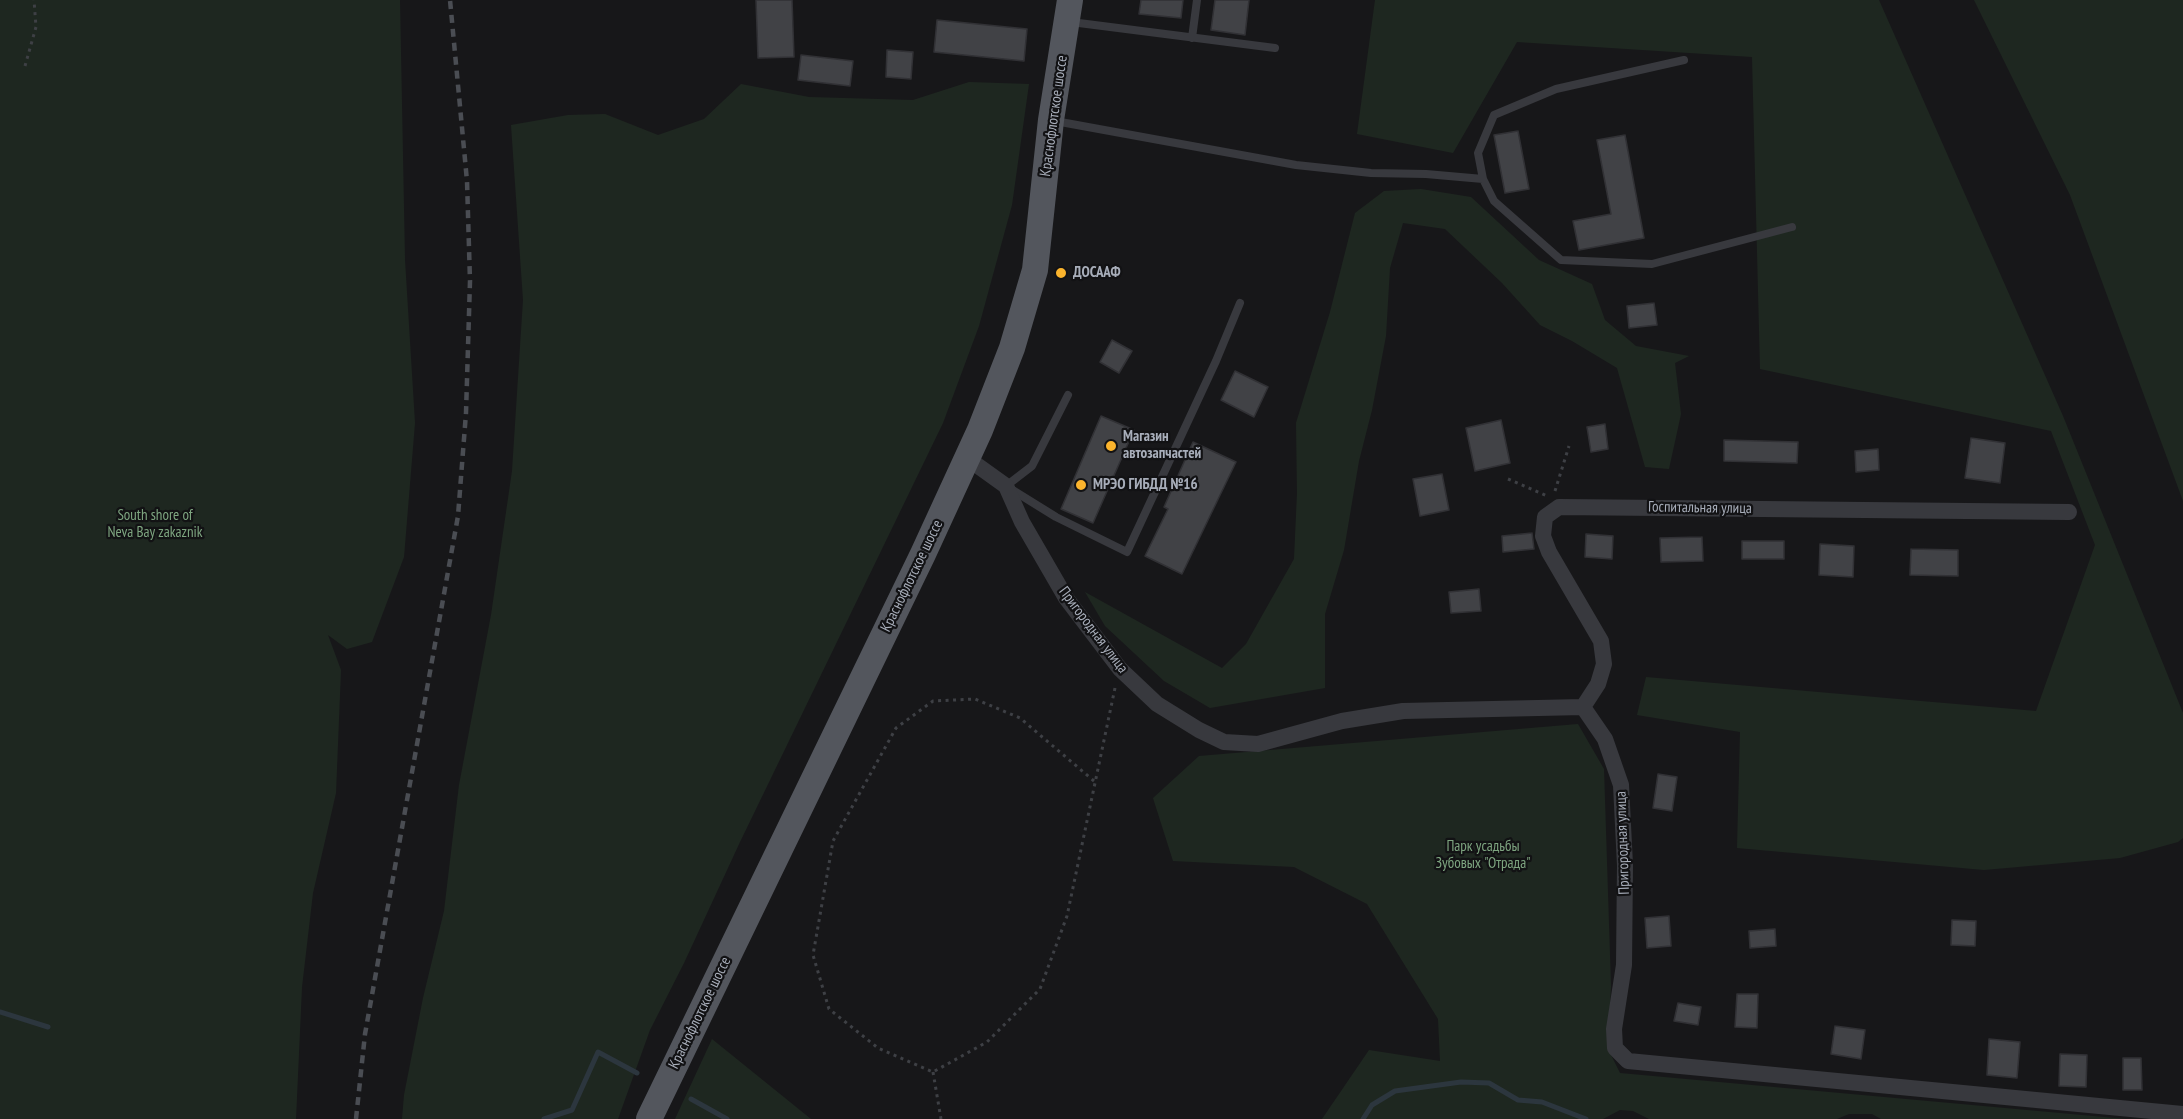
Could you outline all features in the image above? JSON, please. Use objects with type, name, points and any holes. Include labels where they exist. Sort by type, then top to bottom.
[{"type":"main road","name":"Краснофлотское шоссе","points":[[649,1119],[923,554],[967,458],[1012,348],[1035,270],[1051,120],[1068,11]]},
{"type":"street","points":[[967,458],[1006,486]]},
{"type":"street","name":"Пригородная улица","points":[[1006,486],[1022,522],[1066,598],[1120,669],[1157,704],[1198,730],[1224,742],[1258,744],[1341,721],[1403,711],[1583,707],[1605,739],[1622,785],[1625,865],[1624,966],[1614,1029],[1615,1048],[1628,1060],[2183,1114]]},
{"type":"street","name":"Госпитальная улица","points":[[1583,707],[1598,684],[1604,664],[1601,641],[1549,552],[1543,536],[1545,517],[1559,507],[2069,512]]},
{"type":"lane","points":[[1191,38],[1197,0]]},
{"type":"lane","points":[[1068,11],[1191,38],[1275,48]]},
{"type":"lane","points":[[1684,60],[1556,89],[1494,115],[1478,153],[1483,179],[1494,201],[1561,260],[1652,264],[1792,227]]},
{"type":"lane","points":[[1051,120],[1296,165],[1371,173],[1426,174],[1483,179]]},
{"type":"lane","points":[[1068,395],[1032,466],[1006,486],[1056,518],[1127,552],[1211,372],[1240,303]]},
{"type":"lane","points":[[2177,1119],[2183,1114]]},
{"type":"path","points":[[25,66],[36,27],[34,0]]},
{"type":"path","points":[[1508,479],[1551,497],[1558,487],[1569,447]]},
{"type":"path","points":[[933,1072],[987,1042],[1040,989],[1067,916],[1120,669]]},
{"type":"path","points":[[933,1072],[878,1048],[829,1010],[813,955],[833,842],[896,728],[933,701],[975,699],[1020,718],[1095,781]]},
{"type":"path","points":[[933,1072],[941,1119]]},
{"type":"green space","name":"South shore of Neva Bay zakaznik","points":[[0,0],[400,0],[405,260],[415,423],[404,557],[372,642],[347,649],[328,635],[341,670],[336,793],[313,893],[302,987],[296,1119],[0,1119]]},
{"type":"green space","points":[[1375,0],[1879,0],[2063,416],[2183,713],[2183,838],[2178,842],[2120,858],[1984,870],[1737,848],[1740,732],[1637,715],[1646,677],[2036,711],[2095,545],[2051,431],[1760,369],[1752,57],[1517,42],[1453,153],[1357,134]]},
{"type":"green space","points":[[1974,0],[2183,0],[2183,501],[2070,195]]},
{"type":"green space","points":[[969,82],[1029,84],[1012,205],[979,326],[943,423],[650,1030],[618,1119],[402,1119],[404,1095],[423,998],[444,911],[459,785],[491,615],[512,471],[523,300],[511,125],[568,115],[605,114],[658,135],[704,119],[741,84],[809,97],[913,100]]},
{"type":"green space","points":[[1421,189],[1471,197],[1539,260],[1592,284],[1605,320],[1636,346],[1689,356],[1675,363],[1681,414],[1669,469],[1645,467],[1617,368],[1540,325],[1502,283],[1445,229],[1403,223],[1390,268],[1386,336],[1372,410],[1359,461],[1344,550],[1325,614],[1325,688],[1210,708],[1164,681],[1105,626],[1085,592],[1222,668],[1246,644],[1294,559],[1297,493],[1296,423],[1330,312],[1355,213],[1384,191]]},
{"type":"green space","name":"Парк усадьбы Зубовых \"Отрада\"","points":[[1578,724],[1604,769],[1611,986],[1608,1049],[1620,1073],[2126,1119],[1881,1119],[1872,1114],[1849,1114],[1837,1119],[1649,1119],[1633,1111],[1620,1110],[1603,1119],[1322,1119],[1369,1050],[1440,1061],[1438,1019],[1367,904],[1294,867],[1173,861],[1153,798],[1199,756]]},
{"type":"green space","points":[[712,1039],[811,1119],[675,1119]]},
{"type":"building","points":[[756,0],[792,0],[794,57],[758,58]]},
{"type":"building","points":[[1141,0],[1183,0],[1181,18],[1139,14]]},
{"type":"building","points":[[1215,0],[1249,0],[1245,35],[1211,30]]},
{"type":"building","points":[[937,20],[1027,29],[1024,61],[934,52]]},
{"type":"building","points":[[887,50],[913,52],[911,79],[886,77]]},
{"type":"building","points":[[801,55],[853,61],[850,86],[798,80]]},
{"type":"building","points":[[1518,131],[1529,189],[1505,193],[1494,135]]},
{"type":"building","points":[[1625,135],[1644,238],[1579,250],[1573,221],[1611,214],[1597,140]]},
{"type":"building","points":[[1654,303],[1657,325],[1629,328],[1627,306]]},
{"type":"building","points":[[1112,340],[1132,351],[1119,373],[1100,362]]},
{"type":"building","points":[[1235,371],[1268,387],[1254,417],[1221,400]]},
{"type":"building","points":[[1101,416],[1134,430],[1093,523],[1061,509]]},
{"type":"building","points":[[1501,420],[1510,463],[1475,471],[1466,428]]},
{"type":"building","points":[[1605,424],[1608,449],[1591,452],[1587,427]]},
{"type":"building","points":[[1971,438],[2005,443],[2000,483],[1965,478]]},
{"type":"building","points":[[1724,440],[1798,442],[1797,463],[1724,461]]},
{"type":"building","points":[[1193,442],[1236,462],[1182,574],[1145,556],[1168,509],[1164,507]]},
{"type":"building","points":[[1878,449],[1879,470],[1856,472],[1855,451]]},
{"type":"building","points":[[1442,474],[1449,510],[1420,516],[1413,479]]},
{"type":"building","points":[[1532,533],[1534,549],[1503,552],[1502,536]]},
{"type":"building","points":[[1586,534],[1613,536],[1612,559],[1585,557]]},
{"type":"building","points":[[1702,537],[1703,561],[1661,562],[1660,538]]},
{"type":"building","points":[[1742,541],[1784,541],[1784,559],[1742,559]]},
{"type":"building","points":[[1820,544],[1854,546],[1853,577],[1819,575]]},
{"type":"building","points":[[1911,549],[1958,550],[1958,576],[1910,575]]},
{"type":"building","points":[[1479,589],[1481,611],[1451,613],[1449,592]]},
{"type":"building","points":[[1658,774],[1677,777],[1672,811],[1653,808]]},
{"type":"building","points":[[1669,916],[1671,946],[1647,948],[1645,918]]},
{"type":"building","points":[[1952,920],[1976,921],[1975,946],[1951,945]]},
{"type":"building","points":[[1775,929],[1776,946],[1750,948],[1749,931]]},
{"type":"building","points":[[1737,994],[1758,994],[1757,1028],[1735,1027]]},
{"type":"building","points":[[1678,1003],[1701,1007],[1698,1025],[1674,1021]]},
{"type":"building","points":[[1835,1026],[1865,1030],[1861,1059],[1831,1054]]},
{"type":"building","points":[[1989,1039],[2020,1042],[2017,1078],[1987,1075]]},
{"type":"building","points":[[2060,1054],[2087,1055],[2086,1087],[2059,1086]]},
{"type":"building","points":[[2123,1058],[2141,1058],[2142,1090],[2123,1090]]},
{"type":"waterway","points":[[0,1012],[48,1027]]},
{"type":"waterway","points":[[544,1119],[572,1110],[598,1052],[637,1073]]},
{"type":"waterway","points":[[1363,1119],[1372,1105],[1395,1091],[1461,1082],[1489,1083],[1518,1100],[1542,1102],[1586,1119]]},
{"type":"waterway","points":[[691,1099],[727,1119]]},
{"type":"railway","points":[[356,1119],[365,1034],[458,516],[466,413],[470,281],[467,181],[450,0]]},
{"type":"place","name":"ДОСААФ","points":[[1061,273]]},
{"type":"place","name":"Магазин автозапчастей","points":[[1111,446]]},
{"type":"place","name":"МРЭО ГИБДД №16","points":[[1081,485]]}]
